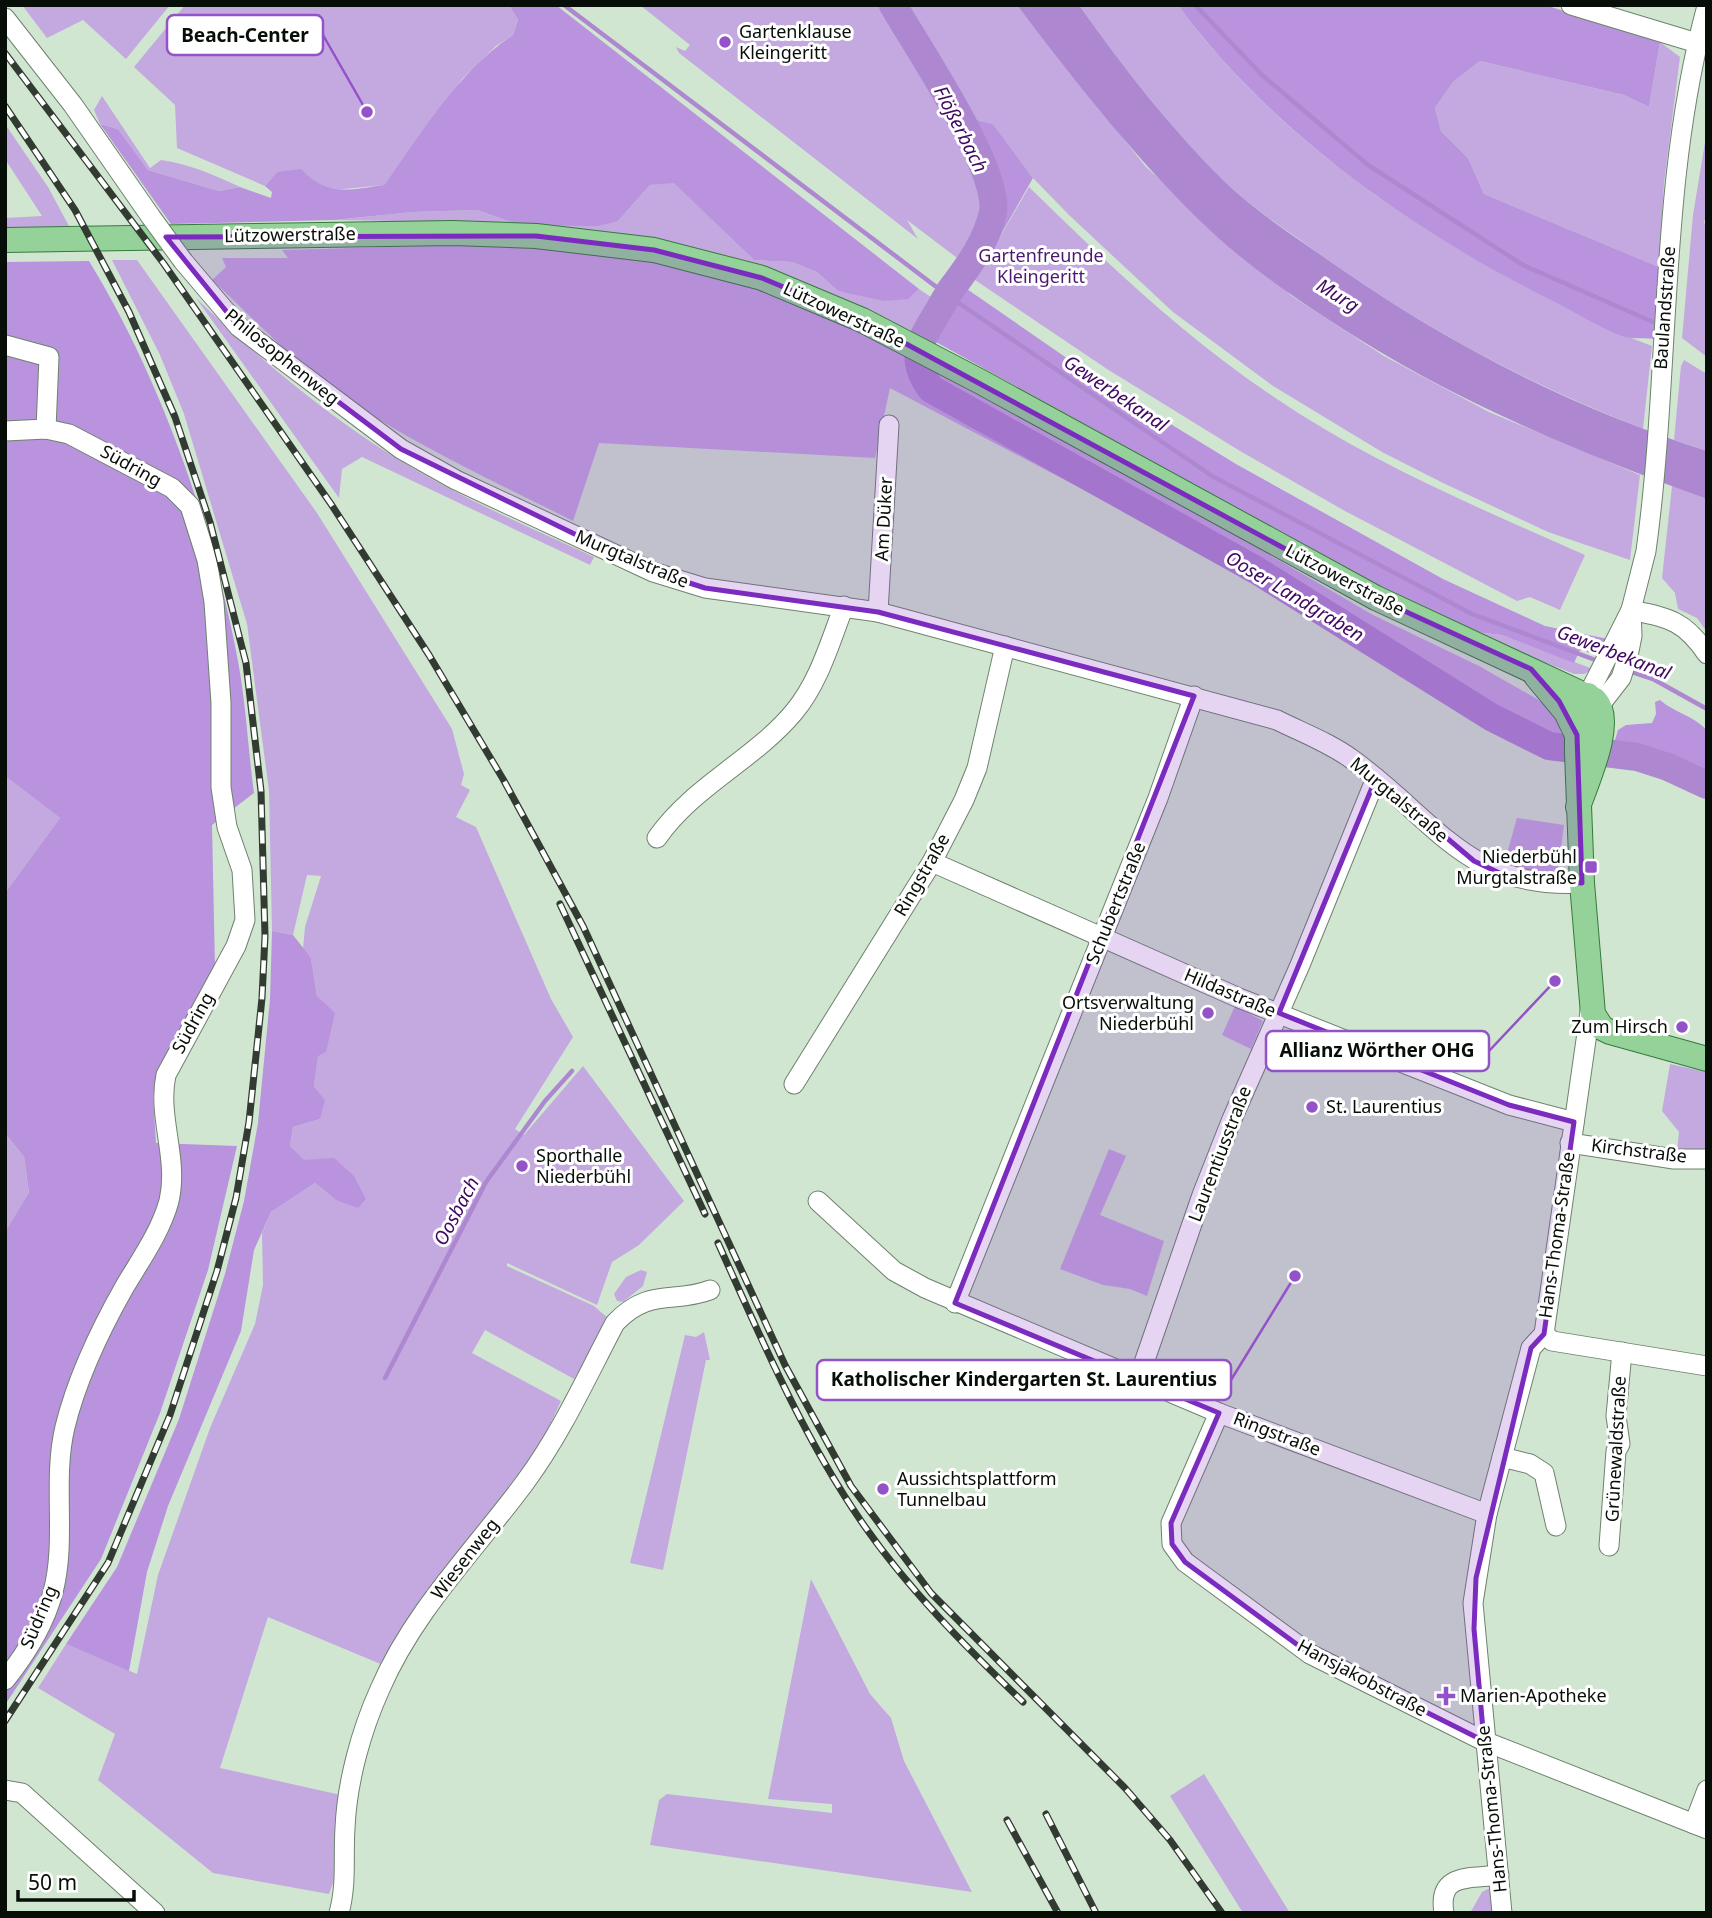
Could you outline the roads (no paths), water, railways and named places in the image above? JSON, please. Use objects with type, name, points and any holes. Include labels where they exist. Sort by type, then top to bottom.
[{"type":"main road","name":"Lützowerstraße","points":[[5,240],[453,233],[536,236],[654,250],[762,278],[809,296],[918,350],[1202,501],[1376,598],[1594,700]]},
{"type":"main road","points":[[1531,669],[1566,712],[1587,747]]},
{"type":"main road","name":"Baulandstraße","points":[[1582,883],[1578,807],[1587,747],[1603,721],[1594,700]]},
{"type":"main road","points":[[1582,883],[1591,1005],[1597,1022],[1610,1032],[1707,1059]]},
{"type":"street","points":[[1571,5],[1697,43]]},
{"type":"street","name":"Baulandstraße","points":[[1594,700],[1600,669],[1631,610],[1646,551],[1676,161],[1697,43],[1707,6]]},
{"type":"street","name":"Philosophenweg","points":[[5,18],[73,106],[183,261],[239,327],[401,449],[456,480],[547,523]]},
{"type":"street","points":[[5,345],[49,357],[46,429]]},
{"type":"street","name":"Am Düker","points":[[878,612],[889,425]]},
{"type":"street","name":"Südring","points":[[5,431],[46,429],[69,434],[112,455],[182,496],[197,521],[214,602],[221,703],[221,787],[227,827],[242,870],[245,920],[236,946],[166,1074],[162,1091],[173,1175],[168,1202],[150,1245],[96,1340],[74,1395],[64,1430],[60,1466],[53,1592],[28,1647],[5,1680]]},
{"type":"street","name":"Murgtalstraße","points":[[547,523],[653,572],[693,585],[878,612],[1276,720],[1320,740],[1376,778],[1474,861],[1510,878],[1549,885],[1582,883]]},
{"type":"street","points":[[657,838],[671,818],[767,740],[795,711],[817,677],[844,606]]},
{"type":"street","points":[[1631,610],[1682,624],[1694,635],[1707,654]]},
{"type":"street","name":"Baulandstraße","points":[[1594,700],[1620,678],[1632,636],[1631,610]]},
{"type":"street","name":"Ringstraße","points":[[794,1084],[932,862],[977,768],[1005,646]]},
{"type":"street","name":"Schubertstraße","points":[[955,1303],[1102,937],[1194,696]]},
{"type":"street","name":"Laurentiusstraße","points":[[1138,1380],[1202,1195],[1376,778]]},
{"type":"street","name":"Hildastraße","points":[[932,862],[1279,1013],[1509,1105],[1574,1122]]},
{"type":"street","name":"Hans-Thoma-Straße","points":[[1502,1913],[1473,1603],[1487,1514],[1502,1457],[1531,1348],[1544,1334],[1591,1005]]},
{"type":"street","name":"Kirchstraße","points":[[1570,1143],[1674,1158],[1707,1159]]},
{"type":"street","name":"Ringstraße","points":[[818,1201],[894,1271],[955,1303],[1219,1413],[1487,1514]]},
{"type":"street","name":"Wiesenweg","points":[[339,1913],[344,1894],[345,1826],[352,1783],[364,1732],[380,1689],[399,1650],[422,1614],[528,1479],[558,1433],[615,1323],[623,1315],[654,1298],[698,1294],[710,1290]]},
{"type":"street","name":"Grünewaldstraße","points":[[1544,1334],[1552,1341],[1707,1366]]},
{"type":"street","name":"Grünewaldstraße","points":[[1609,1546],[1616,1451],[1620,1444],[1616,1416],[1622,1352]]},
{"type":"street","name":"Hansjakobstraße","points":[[1219,1413],[1171,1523],[1169,1534],[1176,1553],[1310,1654],[1484,1741],[1700,1827]]},
{"type":"street","points":[[1502,1457],[1530,1464],[1544,1473],[1556,1526]]},
{"type":"street","points":[[5,1790],[22,1793],[155,1913]]},
{"type":"street","points":[[1700,1827],[1707,1790]]},
{"type":"street","points":[[1444,1913],[1442,1900],[1447,1887],[1455,1880],[1499,1875]]},
{"type":"water","name":"Murg","points":[[1017,5],[1079,5],[1148,96],[1224,181],[1271,220],[1366,286],[1459,343],[1555,392],[1707,451],[1707,499],[1560,442],[1465,398],[1374,348],[1284,290],[1227,246],[1187,208],[1135,152]]},
{"type":"waterway","name":"Gewerbekanal","points":[[564,5],[947,295],[1212,476],[1472,614],[1598,661]]},
{"type":"waterway","name":"Flößerbach","points":[[893,5],[955,108],[984,167],[992,192],[993,212],[986,234],[976,254],[949,292]]},
{"type":"waterway","points":[[1195,5],[1262,75],[1368,165],[1523,265],[1653,322]]},
{"type":"waterway","name":"Ooser Landgraben","points":[[945,299],[925,334],[919,354],[923,376],[931,389],[1256,570],[1491,717],[1549,746],[1637,757],[1668,767],[1707,785]]},
{"type":"waterway","name":"Gewerbekanal","points":[[1629,671],[1653,679],[1707,709]]},
{"type":"waterway","name":"Oosbach","points":[[385,1378],[486,1182],[545,1101],[572,1071]]},
{"type":"railway","points":[[5,53],[164,264],[331,504],[429,655],[503,779],[583,926],[785,1365],[851,1486],[931,1593],[1125,1788],[1170,1840],[1222,1913]]},
{"type":"railway","points":[[5,106],[75,210],[129,312],[175,417],[210,522],[246,663],[261,791],[265,936],[262,998],[249,1122],[236,1198],[217,1271],[170,1415],[108,1563],[5,1721]]},
{"type":"railway","points":[[560,904],[705,1214]]},
{"type":"railway","points":[[718,1243],[801,1420],[861,1521],[917,1593],[1023,1702]]},
{"type":"railway","points":[[1046,1814],[1096,1913]]},
{"type":"railway","points":[[1007,1820],[1058,1913]]},
{"type":"place","name":"Gartenklause Kleingeritt","points":[[725,42]]},
{"type":"place","name":"Beach-Center","points":[[367,112]]},
{"type":"place","name":"Niederbühl Murgtalstraße","points":[[1591,867]]},
{"type":"place","name":"Allianz Wörther OHG","points":[[1555,981]]},
{"type":"place","name":"Ortsverwaltung Niederbühl","points":[[1208,1013]]},
{"type":"place","name":"Zum Hirsch","points":[[1682,1027]]},
{"type":"place","name":"St. Laurentius","points":[[1312,1107]]},
{"type":"place","name":"Sporthalle Niederbühl","points":[[522,1166]]},
{"type":"place","name":"Katholischer Kindergarten St. Laurentius","points":[[1295,1276]]},
{"type":"place","name":"Aussichtsplattform Tunnelbau","points":[[883,1489]]},
{"type":"place","name":"Marien-Apotheke","points":[[1446,1696]]},
{"type":"park label","name":"Gartenfreunde Kleingeritt","points":[[1041,266]]}]
